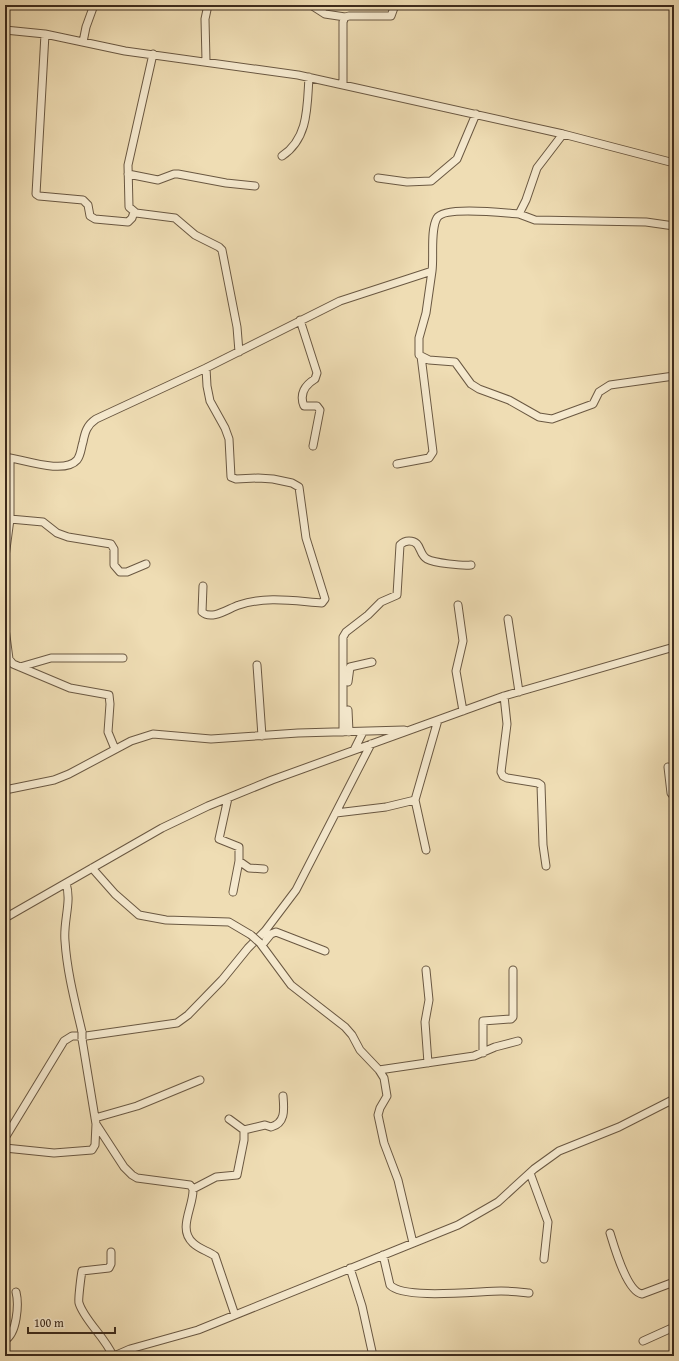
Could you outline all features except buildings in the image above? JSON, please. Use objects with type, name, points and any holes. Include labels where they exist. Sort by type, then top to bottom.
[{"type":"street","points":[[83,42],[86,27],[94,5]]},
{"type":"street","points":[[206,61],[205,19],[208,5]]},
{"type":"street","points":[[311,5],[326,14],[345,18],[349,16],[391,16],[395,5]]},
{"type":"street","points":[[343,84],[343,22],[345,18]]},
{"type":"street","points":[[5,30],[45,34],[108,48],[310,77],[563,134],[674,163]]},
{"type":"street","points":[[45,34],[36,194],[40,196],[83,200],[88,205],[90,216],[95,219],[128,222],[132,218],[134,212]]},
{"type":"street","points":[[153,54],[139,114],[128,174],[129,207],[134,212],[175,218],[195,235],[222,250],[237,327],[239,352]]},
{"type":"street","points":[[282,156],[294,146],[304,128],[310,77]]},
{"type":"street","points":[[378,178],[428,183],[457,159],[476,114]]},
{"type":"street","points":[[519,214],[526,200],[537,168],[563,134]]},
{"type":"street","points":[[128,174],[158,180],[178,174],[226,183],[255,186]]},
{"type":"street","points":[[397,464],[429,458],[433,452],[421,356],[418,352],[419,338],[426,313],[432,271],[435,226],[440,214],[466,212],[519,214],[535,220],[639,222],[674,226]]},
{"type":"street","points":[[5,556],[10,520],[8,457],[58,466],[70,465],[78,459],[85,431],[92,422],[239,352],[340,301],[432,271]]},
{"type":"street","points":[[300,320],[316,373],[315,379],[308,383],[304,388],[302,403],[304,406],[317,406],[320,409],[314,446]]},
{"type":"street","points":[[421,356],[429,360],[454,362],[471,384],[479,389],[509,400],[533,414],[547,419],[558,418],[593,404],[599,392],[610,385],[674,376]]},
{"type":"street","points":[[203,586],[202,612],[209,614],[218,614],[239,605],[254,602],[287,599],[322,602],[326,599],[306,538],[299,487],[292,483],[266,478],[236,480],[231,477],[229,439],[225,428],[210,401],[206,368]]},
{"type":"street","points":[[10,520],[43,522],[57,533],[68,537],[111,544],[114,549],[115,568],[120,572],[127,572],[146,564]]},
{"type":"street","points":[[346,732],[343,637],[346,632],[361,621],[381,602],[397,595],[400,545],[406,541],[414,541],[419,545],[422,553],[427,559],[454,565],[471,566]]},
{"type":"street","points":[[458,605],[462,641],[456,671],[463,711]]},
{"type":"street","points":[[508,619],[519,692]]},
{"type":"street","points":[[5,628],[10,662],[70,688],[100,692],[109,695],[110,704],[108,732],[115,749]]},
{"type":"street","points":[[5,918],[162,828],[228,798],[354,750],[504,696],[674,646]]},
{"type":"street","points":[[20,667],[51,658],[123,658]]},
{"type":"street","points":[[346,732],[349,669],[352,666],[372,662]]},
{"type":"street","points":[[257,665],[262,736]]},
{"type":"street","points":[[504,696],[506,724],[501,772],[503,776],[507,778],[538,782],[541,785],[543,845],[546,866]]},
{"type":"street","points":[[426,850],[415,800],[438,720]]},
{"type":"street","points":[[5,790],[54,780],[69,774],[140,737],[154,734],[205,739],[298,733],[413,730]]},
{"type":"street","points":[[354,750],[363,732]]},
{"type":"street","points":[[5,1138],[64,1041],[72,1036],[86,1036],[177,1023],[188,1015],[222,980],[248,948],[265,931],[296,890],[371,744]]},
{"type":"street","points":[[668,767],[670,787],[674,797]]},
{"type":"street","points":[[228,798],[219,839],[239,847],[239,861],[233,892]]},
{"type":"street","points":[[336,812],[386,807],[415,800]]},
{"type":"street","points":[[239,861],[249,868],[264,869]]},
{"type":"street","points":[[92,868],[115,894],[139,915],[166,920],[229,922],[251,935],[261,944],[291,984],[345,1027],[352,1035],[365,1057],[379,1070],[384,1078],[387,1092],[386,1100],[379,1112],[382,1132],[398,1180],[413,1243]]},
{"type":"street","points":[[7,1149],[54,1153],[92,1150],[95,1145],[96,1121],[82,1035],[71,984],[65,941],[65,924],[69,895],[66,883]]},
{"type":"street","points":[[261,944],[271,934],[276,932],[324,951]]},
{"type":"street","points":[[426,970],[429,1000],[425,1022],[428,1063]]},
{"type":"street","points":[[483,1053],[483,1021],[511,1019],[513,1017],[513,970]]},
{"type":"street","points":[[674,1015],[674,1026]]},
{"type":"street","points":[[379,1070],[474,1056],[518,1040]]},
{"type":"street","points":[[96,1121],[200,1080]]},
{"type":"street","points":[[229,1119],[244,1130],[265,1125],[271,1127],[280,1122],[285,1111],[284,1096]]},
{"type":"street","points":[[111,1252],[111,1264],[109,1268],[82,1271],[79,1299],[82,1308],[104,1338],[114,1356],[130,1349],[198,1330],[458,1226],[498,1202],[551,1156],[568,1146],[619,1127],[674,1101]]},
{"type":"street","points":[[96,1121],[124,1167],[132,1175],[190,1185],[193,1189]]},
{"type":"street","points":[[193,1189],[216,1177],[238,1175],[244,1140],[244,1130]]},
{"type":"street","points":[[530,1173],[548,1222],[544,1259]]},
{"type":"street","points":[[193,1189],[186,1222],[190,1240],[195,1245],[215,1256],[235,1314]]},
{"type":"street","points":[[610,1233],[619,1262],[636,1292],[642,1294],[674,1282]]},
{"type":"street","points":[[383,1255],[390,1285],[398,1290],[431,1293],[502,1290],[528,1293]]},
{"type":"street","points":[[350,1268],[362,1306],[373,1356]]},
{"type":"street","points":[[5,1340],[11,1336],[13,1331],[18,1304],[16,1292]]},
{"type":"street","points":[[643,1341],[674,1327]]}]
